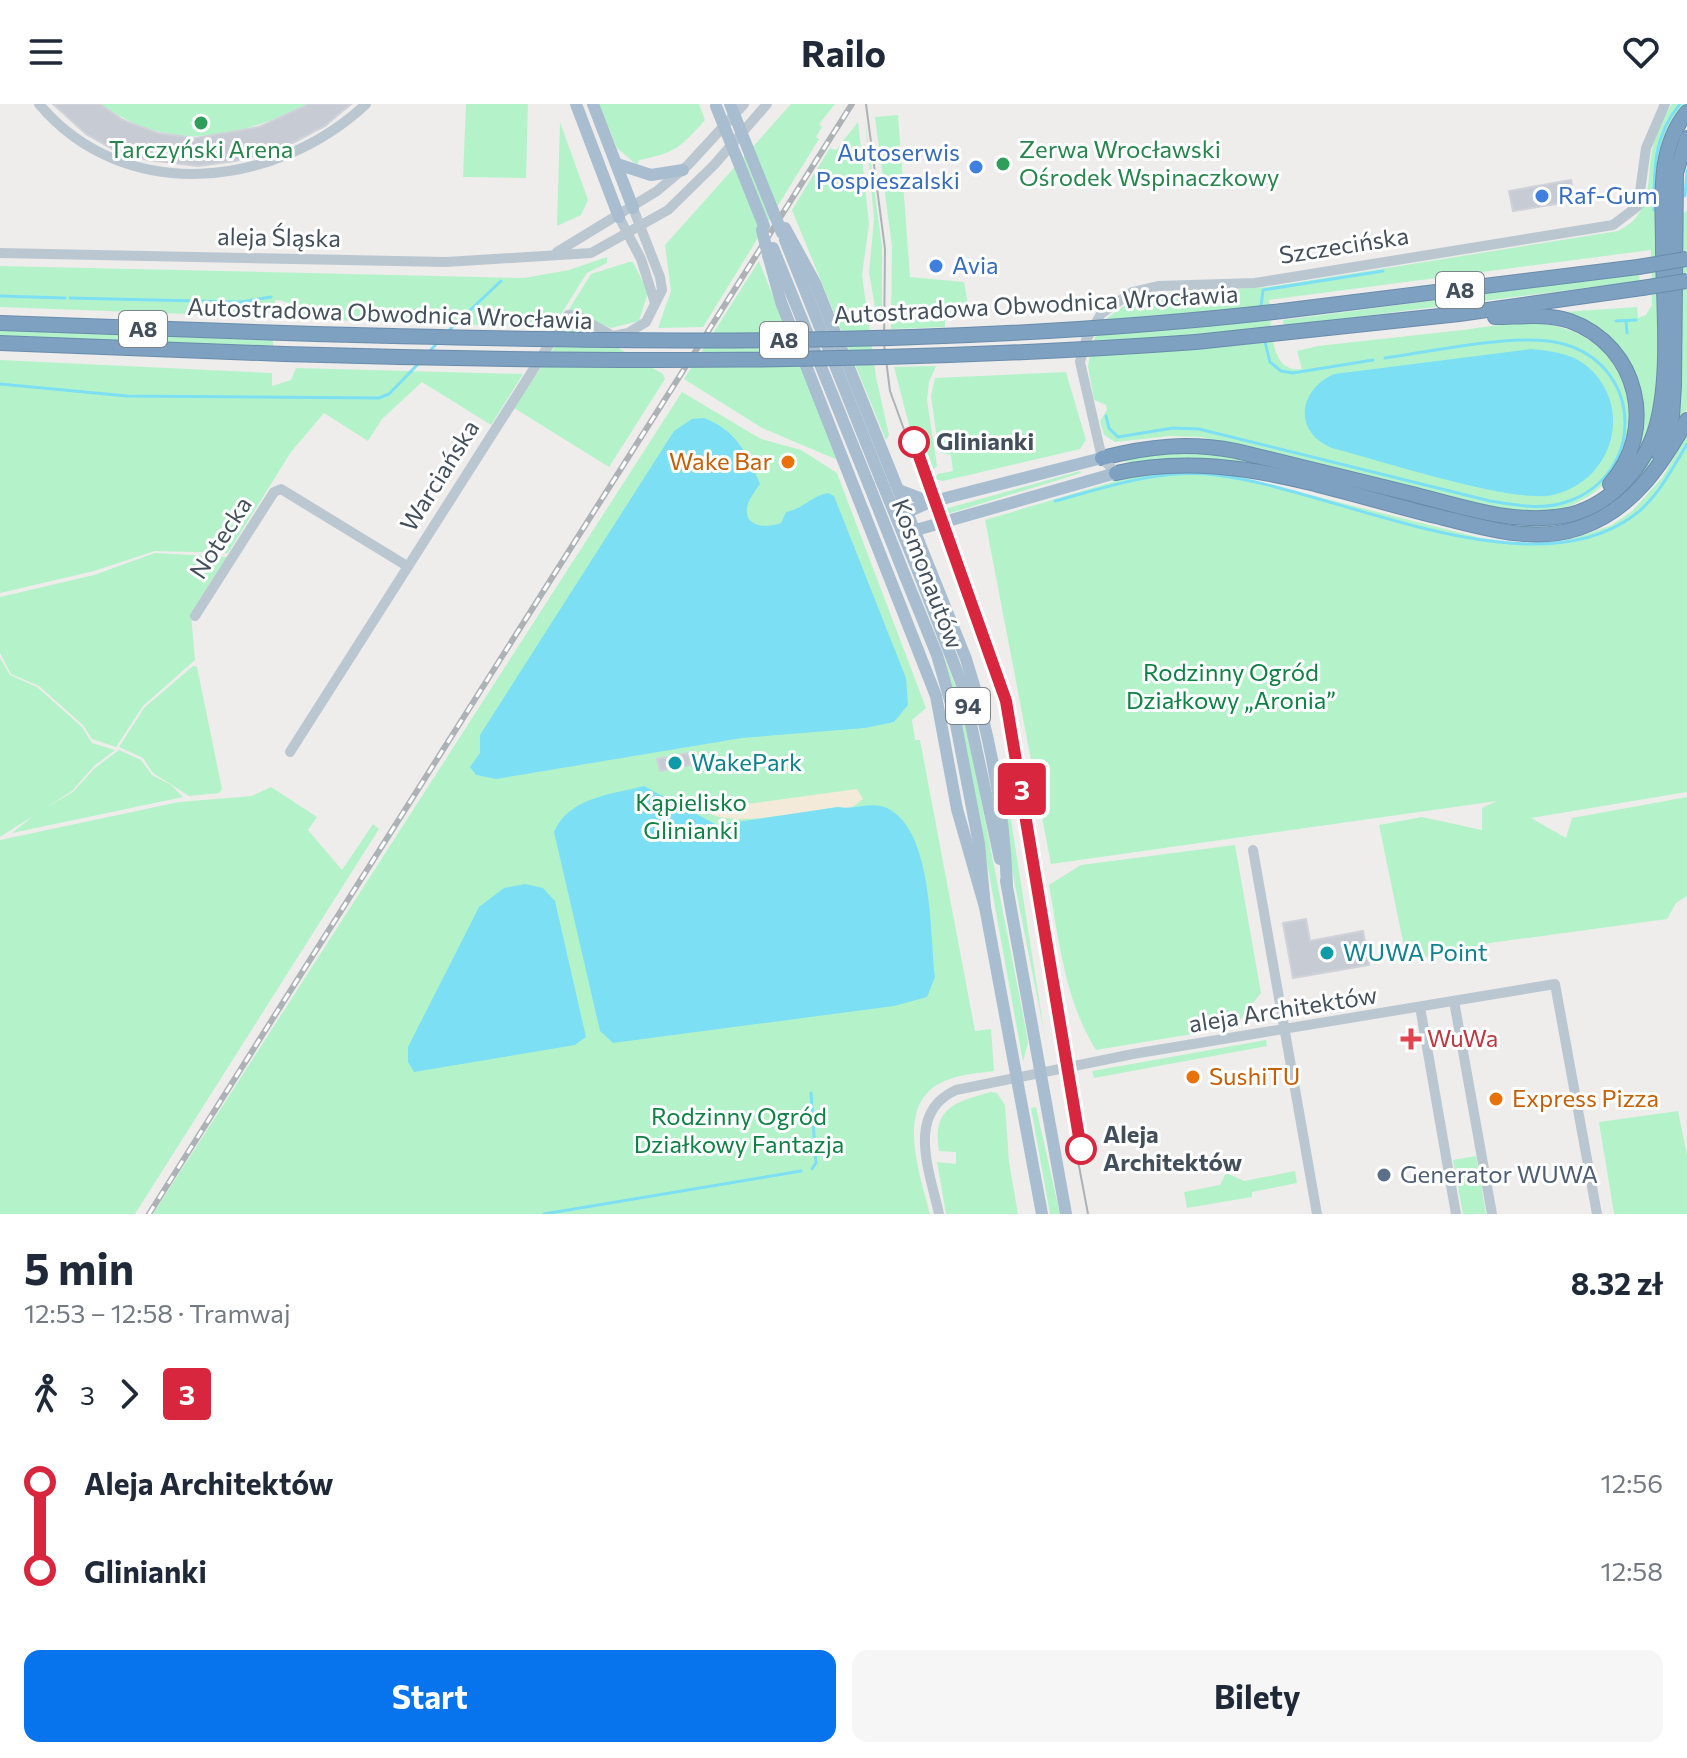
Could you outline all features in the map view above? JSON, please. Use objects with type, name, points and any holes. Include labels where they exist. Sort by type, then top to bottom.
[{"type":"highway","points":[[1102,458],[1154,446],[1213,446],[1485,512],[1547,518],[1574,514],[1604,499],[1637,467],[1653,436],[1662,388],[1664,163],[1674,130],[1687,112]]},
{"type":"highway","points":[[1647,480],[1672,417],[1676,173],[1687,138]]},
{"type":"highway","name":"Autostradowa Obwodnica Wrocławia","points":[[0,323],[633,342],[835,340],[1072,330],[1282,311],[1687,259]]},
{"type":"highway","name":"Autostradowa Obwodnica Wrocławia","points":[[0,343],[592,362],[789,361],[1091,349],[1285,335],[1687,281]]},
{"type":"highway","points":[[1459,314],[1566,320],[1601,339],[1621,361],[1630,378],[1637,400],[1637,428],[1626,463],[1600,494],[1580,506],[1547,518]]},
{"type":"highway","points":[[1116,473],[1166,464],[1220,465],[1484,528],[1535,535],[1569,531],[1600,519],[1625,503],[1662,464],[1687,420]]},
{"type":"main road","points":[[576,104],[619,217]]},
{"type":"main road","points":[[593,104],[633,208]]},
{"type":"main road","points":[[730,104],[772,206],[815,283],[908,512],[983,713],[1003,808],[1007,885]]},
{"type":"main road","name":"Kosmonautów","points":[[716,105],[755,203],[770,251],[875,482]]},
{"type":"main road","points":[[617,164],[651,175],[683,170]]},
{"type":"main road","name":"Kosmonautów","points":[[784,231],[875,482],[911,573],[963,687],[1007,885],[1066,1214]]},
{"type":"main road","points":[[770,251],[781,302],[936,696],[957,809],[985,907]]},
{"type":"main road","points":[[874,534],[930,502],[1102,458]]},
{"type":"main road","points":[[874,534],[898,535],[1116,473]]},
{"type":"main road","points":[[899,490],[930,502]]},
{"type":"main road","name":"Kosmonautów","points":[[911,573],[954,714],[976,827],[985,907],[1039,1211]]},
{"type":"street","points":[[39,104],[73,138],[104,156],[144,169],[195,174],[238,170],[282,158],[330,133],[366,104]]},
{"type":"street","name":"aleja Śląska","points":[[557,252],[633,208],[683,170],[744,104]]},
{"type":"street","name":"aleja Śląska","points":[[0,253],[446,262],[523,259],[557,252],[591,253],[642,227],[692,189],[767,104]]},
{"type":"street","name":"Szczecińska","points":[[1102,458],[1080,362],[1091,328],[1116,300],[1144,288],[1255,283],[1613,225],[1638,206],[1646,148],[1665,104]]},
{"type":"street","points":[[633,208],[660,277],[662,290],[655,303]]},
{"type":"street","points":[[619,217],[645,269],[655,303]]},
{"type":"street","name":"Warciańska","points":[[290,752],[568,315],[576,315],[613,336],[638,329],[655,303]]},
{"type":"street","points":[[1094,479],[1102,458],[1116,473]]},
{"type":"street","name":"Notecka","points":[[195,616],[274,492],[281,489],[407,566]]},
{"type":"street","points":[[1253,850],[1317,1214]]},
{"type":"street","name":"aleja Architektów","points":[[939,1214],[923,1137],[927,1117],[945,1095],[1039,1072],[1555,984],[1597,1214]]},
{"type":"street","points":[[1454,1001],[1492,1214]]},
{"type":"street","points":[[1420,1007],[1456,1214]]},
{"type":"green space","name":"Tarczyński Arena","points":[[100,104],[309,104],[255,126],[204,136],[153,130],[127,120]]},
{"type":"green space","points":[[466,104],[528,104],[526,178],[463,177]]},
{"type":"green space","points":[[599,104],[699,104],[705,120],[676,148],[639,160],[637,165],[617,148]]},
{"type":"green space","points":[[791,104],[835,104],[819,124],[822,127],[816,137],[819,139],[703,327],[658,328],[671,291],[665,245]]},
{"type":"green space","points":[[1672,104],[1687,104],[1668,131],[1656,397],[1644,444],[1635,458],[1643,418],[1635,376],[1564,312],[1637,307],[1638,318],[1646,315],[1652,305],[1651,250],[1269,300],[1277,355],[1283,364],[1291,368],[1302,369],[1297,351],[1318,346],[1499,325],[1547,325],[1588,339],[1610,359],[1623,384],[1630,412],[1628,440],[1618,466],[1599,489],[1572,505],[1541,512],[1488,507],[1201,437],[1170,436],[1115,442],[1104,435],[1100,421],[1107,410],[1106,405],[1094,400],[1088,366],[1092,344],[1103,321],[1135,298],[1149,294],[1268,287],[1618,231],[1630,224],[1643,206],[1655,138]]},
{"type":"green space","points":[[898,115],[910,277],[964,282],[968,305],[953,318],[945,319],[945,327],[891,329],[892,247],[875,117]]},
{"type":"green space","points":[[1687,118],[1682,137],[1658,450],[1645,472],[1615,503],[1598,513],[1559,525],[1512,528],[1234,462],[1191,458],[1137,463],[1121,461],[1154,451],[1196,451],[1244,458],[1481,516],[1586,513],[1657,434],[1669,157]]},
{"type":"green space","points":[[865,119],[882,247],[882,324],[878,324],[869,273],[874,219]]},
{"type":"green space","points":[[560,122],[588,200],[581,215],[557,226]]},
{"type":"green space","points":[[858,122],[869,224],[862,275],[876,377],[889,435],[886,440],[792,210],[830,148],[836,150]]},
{"type":"green space","points":[[1687,211],[1687,408],[1676,429],[1682,214]]},
{"type":"green space","points":[[607,257],[607,263],[587,273],[553,327],[299,319],[290,305],[275,300],[274,314],[242,316],[0,307],[0,266],[524,278],[569,270]]},
{"type":"green space","points":[[759,261],[838,460],[762,428],[684,379]]},
{"type":"green space","points":[[633,262],[648,292],[639,321],[611,328],[568,311],[591,274]]},
{"type":"green space","points":[[1639,274],[1640,281],[1284,326],[1283,320]]},
{"type":"green space","points":[[572,321],[663,374],[665,379],[609,467],[514,408]]},
{"type":"green space","points":[[0,330],[273,340],[273,346],[0,336]]},
{"type":"green space","points":[[0,360],[272,373],[272,386],[291,380],[296,368],[523,374],[491,425],[422,382],[382,419],[368,441],[324,413],[291,452],[228,553],[155,551],[94,571],[0,593]]},
{"type":"green space","points":[[936,366],[929,382],[927,400],[937,466],[931,473],[915,428],[910,429],[894,367]]},
{"type":"green space","points":[[1066,372],[1086,440],[1080,449],[943,481],[934,479],[938,474],[953,471],[951,455],[941,453],[938,446],[931,396],[935,378]]},
{"type":"green space","name":"Kąpielisko Glinianki","points":[[682,392],[761,439],[801,450],[837,473],[926,708],[912,720],[915,740],[920,740],[975,1031],[991,1029],[994,1071],[950,1079],[932,1089],[921,1102],[915,1119],[914,1138],[930,1214],[153,1214]]},
{"type":"green space","name":"Rodzinny Ogród Działkowy „Aronia”","points":[[1687,435],[1687,792],[1531,818],[1566,838],[1572,818],[1687,797],[1687,896],[1676,903],[1667,919],[1490,943],[1407,961],[1379,825],[1422,817],[1482,830],[1482,808],[1497,801],[1051,864],[985,520],[1129,477],[1190,471],[1239,477],[1481,538],[1537,545],[1559,543],[1610,526],[1631,512],[1662,478]]},
{"type":"green space","points":[[1080,471],[944,515],[941,510]]},
{"type":"green space","points":[[155,553],[227,557],[191,613],[195,660],[143,706],[116,747],[92,739],[83,725],[39,686],[11,674],[0,653],[0,597],[94,575]]},
{"type":"green space","points":[[941,650],[962,702],[1026,1030],[1028,1042],[1023,1062],[962,724]]},
{"type":"green space","points":[[0,658],[10,675],[37,687],[82,727],[92,743],[115,750],[94,766],[72,791],[0,837]]},
{"type":"green space","points":[[193,666],[197,667],[222,789],[219,793],[189,796],[153,773],[143,758],[119,747],[144,708]]},
{"type":"green space","points":[[119,750],[141,760],[152,775],[171,785],[183,797],[12,833],[38,812],[73,792],[95,768]]},
{"type":"green space","points":[[271,787],[317,817],[308,830],[342,870],[373,824],[379,829],[135,1214],[0,1214],[0,840],[179,802],[252,796]]},
{"type":"green space","points":[[1009,807],[1048,1052],[1011,865],[1006,808]]},
{"type":"green space","points":[[1235,845],[1261,993],[1234,1027],[1096,1050],[1085,1031],[1070,991],[1049,885],[1081,865]]},
{"type":"green space","points":[[1266,1040],[1267,1046],[1094,1078],[1092,1071]]},
{"type":"green space","points":[[997,1093],[1005,1105],[1009,1162],[1018,1214],[946,1214],[937,1162],[956,1164],[956,1152],[939,1151],[939,1125],[948,1109],[966,1099]]},
{"type":"green space","points":[[1036,1107],[1060,1214],[1050,1214],[1031,1108]]},
{"type":"green space","points":[[1678,1111],[1687,1155],[1687,1214],[1614,1214],[1599,1122]]},
{"type":"green space","points":[[1476,1156],[1486,1214],[1463,1214],[1453,1160]]},
{"type":"green space","points":[[1295,1171],[1297,1183],[1252,1192],[1252,1197],[1187,1208],[1184,1192],[1220,1185],[1226,1173],[1244,1181]]},
{"type":"sand","points":[[857,789],[863,799],[850,809],[838,807],[745,819],[712,815],[702,808],[725,801],[740,805]]},
{"type":"water","points":[[1531,349],[1561,354],[1582,362],[1602,384],[1611,402],[1613,422],[1610,442],[1602,460],[1590,475],[1573,487],[1553,495],[1534,496],[1477,487],[1332,448],[1319,441],[1306,422],[1307,400],[1322,381],[1334,374]]},
{"type":"water","points":[[704,418],[733,436],[750,462],[760,484],[747,508],[747,515],[753,523],[770,526],[781,523],[786,512],[828,493],[834,496],[906,678],[908,705],[894,722],[865,728],[742,738],[496,779],[476,775],[470,767],[480,753],[480,735],[674,431],[692,419]]},
{"type":"water","points":[[644,786],[717,825],[838,807],[875,805],[887,808],[902,820],[913,837],[921,859],[930,910],[935,977],[927,997],[894,1006],[613,1043],[600,1031],[554,832],[561,820],[580,804]]},
{"type":"water","points":[[525,884],[543,888],[555,901],[586,1037],[575,1045],[414,1072],[408,1062],[408,1047],[479,907],[504,888]]},
{"type":"building","points":[[53,104],[100,104],[123,120],[158,133],[196,138],[259,127],[309,104],[351,104],[325,126],[285,147],[235,161],[198,166],[148,160],[116,151],[86,134]]},
{"type":"building","name":"Raf-Gum","points":[[1571,180],[1575,201],[1513,211],[1509,191]]},
{"type":"building","name":"WakePark","points":[[689,753],[691,765],[660,771],[657,759]]},
{"type":"building","name":"WUWA Point","points":[[1306,919],[1310,941],[1363,931],[1369,965],[1293,978],[1283,923]]},
{"type":"waterway","points":[[1654,210],[1655,167],[1660,141],[1680,104]]},
{"type":"waterway","points":[[1685,196],[1687,171]]},
{"type":"waterway","points":[[1261,307],[1263,290],[1383,271]]},
{"type":"waterway","points":[[466,314],[501,281]]},
{"type":"waterway","points":[[0,296],[65,298]]},
{"type":"waterway","points":[[70,298],[241,302],[271,297]]},
{"type":"waterway","points":[[1616,321],[1636,320]]},
{"type":"waterway","points":[[1626,321],[1627,333]]},
{"type":"waterway","points":[[447,333],[455,324]]},
{"type":"waterway","points":[[1264,338],[1270,362],[1281,371],[1293,373],[1373,360]]},
{"type":"waterway","points":[[428,353],[439,341]]},
{"type":"waterway","points":[[1106,416],[1109,428],[1118,437],[1173,428],[1199,429],[1490,501],[1530,506],[1559,504],[1594,488],[1611,469],[1622,446],[1625,422],[1621,398],[1610,376],[1592,358],[1567,345],[1549,341],[1503,341],[1385,358]]},
{"type":"waterway","points":[[0,384],[127,396],[379,398],[389,394],[420,362]]},
{"type":"waterway","points":[[1055,501],[1155,476],[1216,475],[1263,484],[1429,530],[1486,541],[1540,544],[1590,537],[1633,516],[1657,492],[1687,444]]},
{"type":"waterway","points":[[811,1093],[816,1163],[812,1169]]},
{"type":"waterway","points":[[544,1214],[801,1171]]},
{"type":"tram line","points":[[866,104],[885,249],[884,344],[890,391],[988,660],[1008,734],[1055,1038],[1088,1214]]},
{"type":"tram line","name":"3","points":[[914,442],[1006,701],[1081,1149]]},
{"type":"railway","points":[[149,1214],[852,104]]},
{"type":"place","name":"Tarczyński Arena","points":[[201,123]]},
{"type":"place","name":"Zerwa Wrocławski Ośrodek Wspinaczkowy","points":[[1003,164]]},
{"type":"place","name":"Autoserwis Pospieszalski","points":[[976,167]]},
{"type":"place","name":"Raf-Gum","points":[[1542,196]]},
{"type":"place","name":"Avia","points":[[936,266]]},
{"type":"place","name":"Glinianki","points":[[914,442]]},
{"type":"place","name":"Wake Bar","points":[[788,462]]},
{"type":"place","name":"WakePark","points":[[675,763]]},
{"type":"place","name":"WUWA Point","points":[[1327,953]]},
{"type":"place","name":"WuWa","points":[[1411,1039]]},
{"type":"place","name":"SushiTU","points":[[1193,1077]]},
{"type":"place","name":"Express Pizza","points":[[1496,1099]]},
{"type":"place","name":"Aleja Architektów","points":[[1081,1149]]},
{"type":"place","name":"Generator WUWA","points":[[1384,1175]]},
{"type":"park label","name":"Rodzinny Ogród Działkowy Fantazja","points":[[739,1131]]}]
